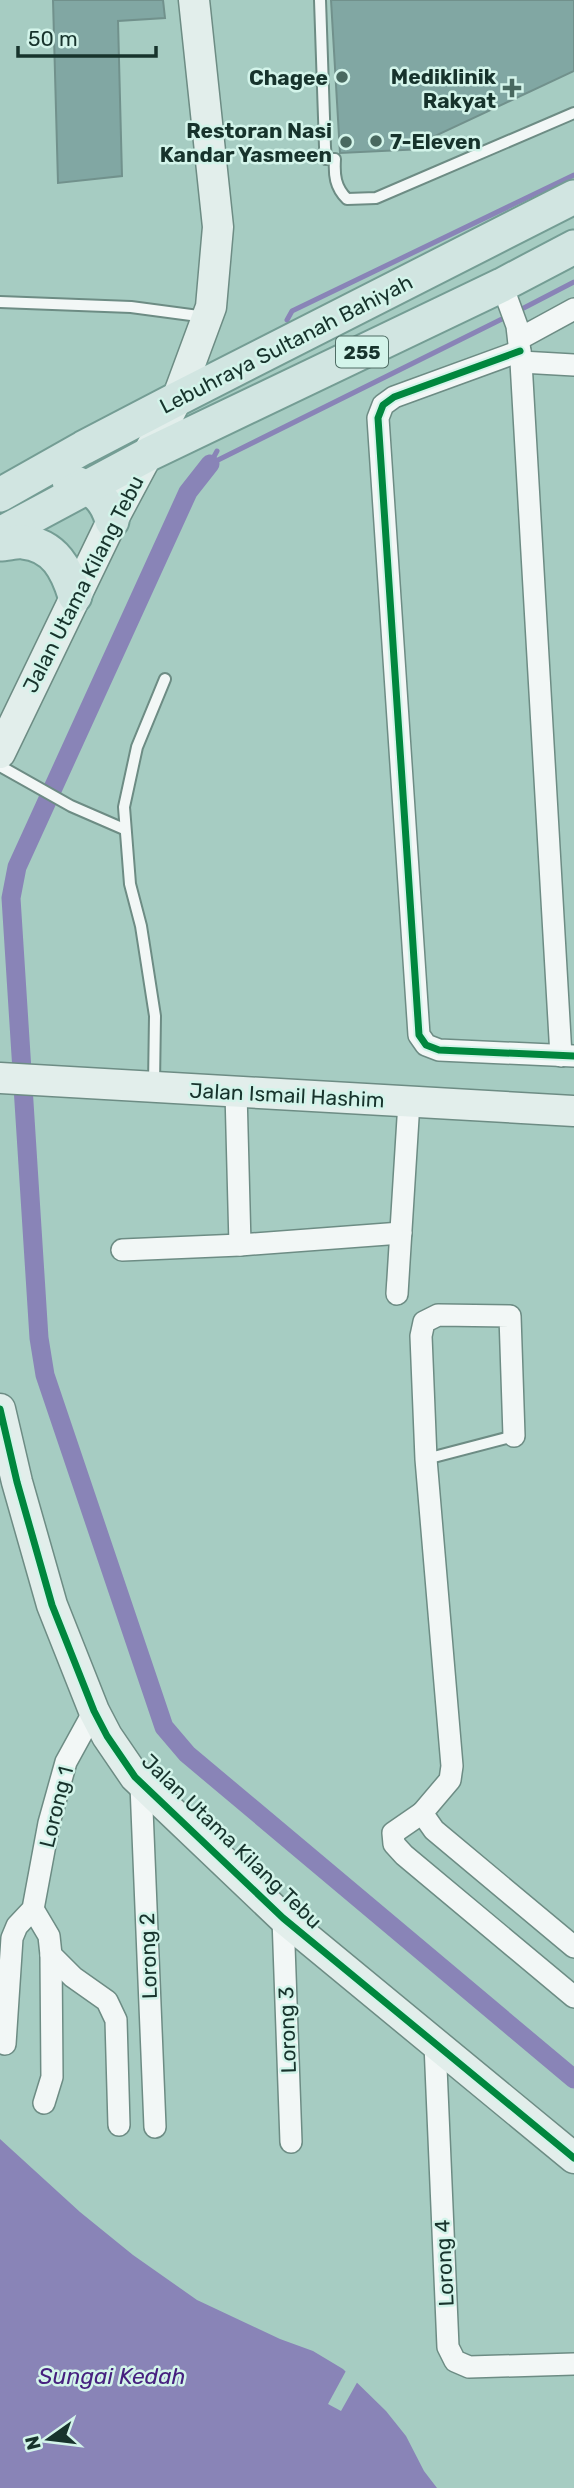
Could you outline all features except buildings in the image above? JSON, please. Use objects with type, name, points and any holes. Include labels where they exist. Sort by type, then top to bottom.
[{"type":"main road","name":"Lebuhraya Sultanah Bahiyah","points":[[0,495],[177,399],[574,197]]},
{"type":"main road","name":"Lebuhraya Sultanah Bahiyah","points":[[0,534],[149,454],[505,293],[574,247]]},
{"type":"main road","points":[[32,478],[68,481],[90,487],[106,503],[112,521]]},
{"type":"main road","points":[[0,544],[22,542],[40,546],[56,556],[67,571],[75,596]]},
{"type":"street","name":"Jalan Utama Kilang Tebu","points":[[0,753],[112,521],[177,399],[208,317],[216,273],[218,227],[194,0]]},
{"type":"street","points":[[505,293],[519,345],[567,1056],[439,1050],[426,1045],[419,1035],[378,418],[383,405],[394,397],[519,345],[574,309]]},
{"type":"street","points":[[519,345],[574,365]]},
{"type":"street","name":"Jalan Ismail Hashim","points":[[2,1078],[574,1111]]},
{"type":"street","points":[[236,1092],[240,1245]]},
{"type":"street","points":[[397,1294],[409,1101]]},
{"type":"street","points":[[122,1250],[240,1245],[401,1233]]},
{"type":"street","points":[[514,1436],[510,1316],[438,1315],[424,1322],[421,1336],[426,1459],[452,1766],[450,1780],[422,1813],[393,1833],[394,1844],[574,1996]]},
{"type":"street","name":"Jalan Utama Kilang Tebu","points":[[0,1409],[16,1482],[52,1605],[94,1711],[114,1747],[141,1785],[283,1918],[574,2158]]},
{"type":"street","name":"Lorong 1","points":[[5,2044],[12,1938],[17,1926],[33,1909],[60,1781],[66,1762],[94,1711]]},
{"type":"street","name":"Lorong 2","points":[[141,1785],[155,2127]]},
{"type":"street","points":[[422,1813],[435,1830],[574,1947]]},
{"type":"street","points":[[33,1909],[49,1936],[51,1955],[52,2077],[44,2103]]},
{"type":"street","name":"Lorong 3","points":[[283,1918],[291,2142]]},
{"type":"street","points":[[51,1955],[73,1977],[107,2001],[113,2010],[116,2020],[119,2125]]},
{"type":"street","name":"Lorong 4","points":[[435,2044],[448,2347],[455,2361],[470,2367],[574,2364]]},
{"type":"lane","points":[[313,0],[320,14]]},
{"type":"lane","points":[[320,0],[326,159],[335,159],[334,177],[340,192],[347,199],[376,198],[574,113]]},
{"type":"lane","points":[[0,302],[131,307],[208,317]]},
{"type":"lane","points":[[155,1087],[155,1016],[141,926],[130,884],[124,807],[137,747],[165,679]]},
{"type":"lane","points":[[0,766],[71,806],[124,829]]},
{"type":"lane","points":[[426,1459],[514,1436]]},
{"type":"water","name":"Sungai Kedah","points":[[0,2139],[80,2212],[133,2255],[197,2300],[280,2339],[313,2351],[343,2369],[386,2411],[406,2436],[424,2471],[437,2488],[0,2488]]},
{"type":"pier","points":[[347,2369],[359,2379],[341,2411],[328,2404]]},
{"type":"waterway","points":[[287,320],[292,311],[574,175]]},
{"type":"waterway","points":[[516,312],[574,282]]},
{"type":"waterway","points":[[210,464],[508,316]]},
{"type":"waterway","points":[[210,464],[217,451]]},
{"type":"waterway","points":[[210,464],[188,492],[17,867],[11,898],[39,1338],[45,1375],[164,1727],[187,1754],[574,2079]]},
{"type":"cycle path","points":[[520,351],[394,397],[383,405],[378,418],[419,1035],[426,1045],[439,1050],[574,1056]]},
{"type":"cycle path","points":[[0,1409],[17,1482],[52,1605],[94,1711],[107,1736],[135,1777],[283,1918],[574,2158]]},
{"type":"place","name":"Chagee","points":[[342,77]]},
{"type":"place","name":"Mediklinik Rakyat","points":[[512,88]]},
{"type":"place","name":"7-Eleven","points":[[376,141]]},
{"type":"place","name":"Restoran Nasi Kandar Yasmeen","points":[[346,142]]}]
